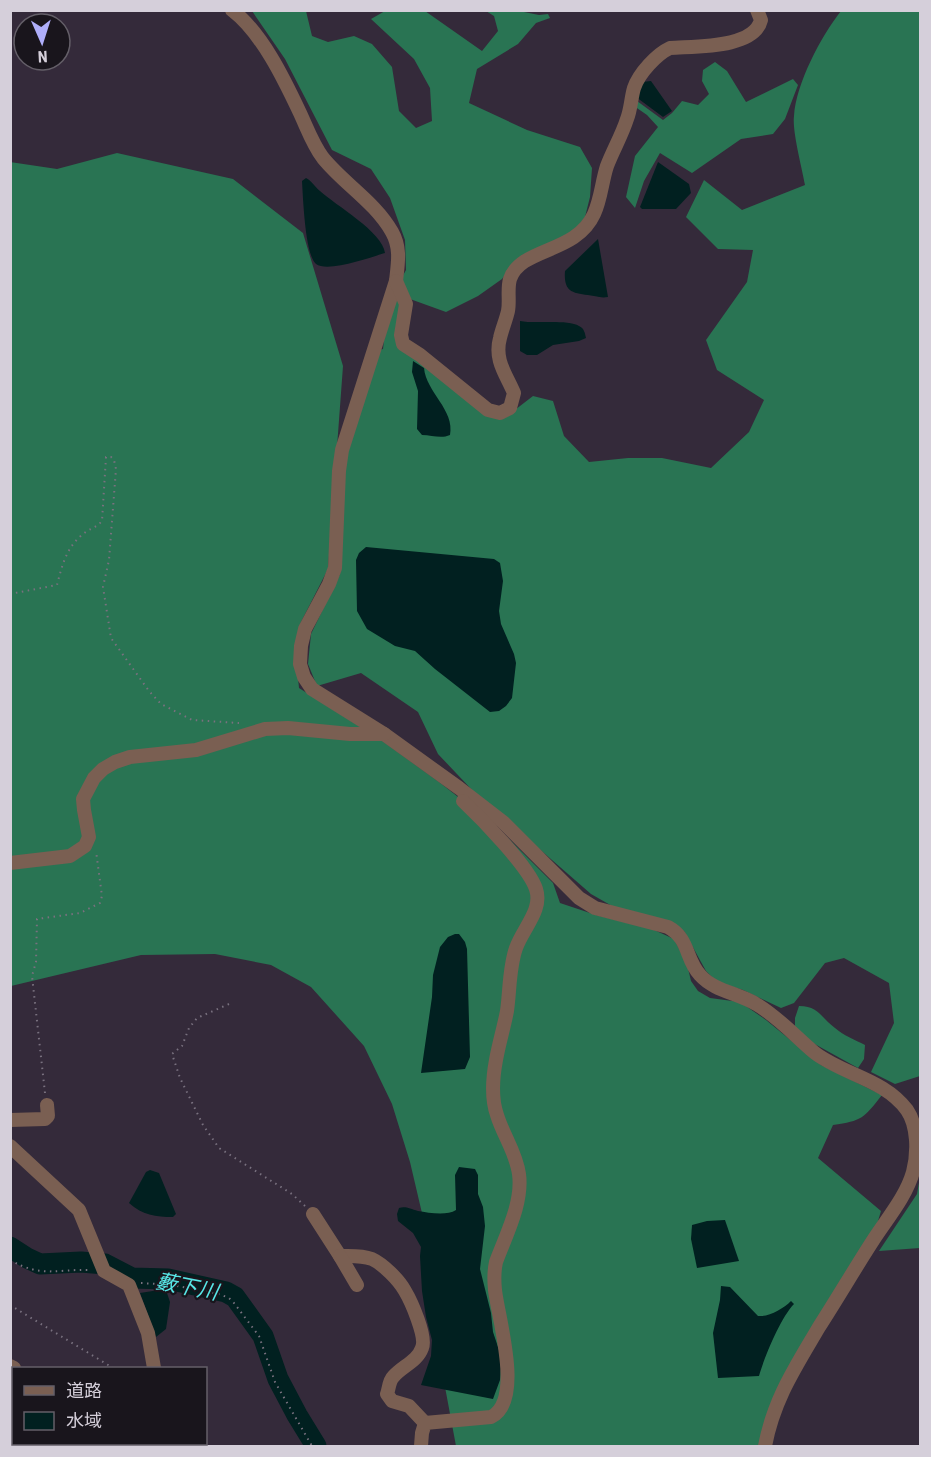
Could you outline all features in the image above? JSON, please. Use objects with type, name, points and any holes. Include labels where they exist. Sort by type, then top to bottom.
[{"type":"street","points":[[232,10],[248,24],[281,76],[322,157],[373,206],[392,231],[399,254],[396,281],[342,450],[335,568],[305,629],[300,664],[304,677],[312,689],[384,734],[503,822],[579,898],[595,908],[668,927],[677,932],[683,939],[698,974],[712,985],[740,995],[758,1005],[825,1061],[876,1084],[892,1095],[908,1111],[913,1125],[916,1155],[906,1189],[852,1273],[783,1390],[770,1424],[765,1446]]},
{"type":"street","points":[[396,281],[406,304],[400,335],[403,344],[488,410],[500,413],[510,408],[514,393],[498,362],[498,355],[500,338],[508,311],[510,281],[513,273],[526,260],[572,240],[589,224],[599,200],[607,166],[627,119],[634,88],[648,67],[670,48],[735,42],[757,29],[761,20],[757,10]]},
{"type":"street","points":[[10,863],[70,856],[85,846],[89,837],[83,799],[94,778],[115,762],[130,757],[196,750],[265,729],[288,728],[350,734],[384,734]]},
{"type":"street","points":[[425,1423],[491,1417],[498,1413],[505,1397],[506,1348],[494,1273],[518,1197],[519,1185],[517,1161],[494,1105],[495,1062],[507,1010],[516,948],[536,910],[538,900],[536,888],[529,876],[483,820],[462,800],[459,788]]},
{"type":"street","points":[[10,1120],[45,1119],[48,1116],[47,1105]]},
{"type":"street","points":[[10,1146],[79,1210],[102,1266],[129,1285],[148,1333],[154,1367]]},
{"type":"street","points":[[313,1214],[357,1285]]},
{"type":"street","points":[[340,1256],[358,1256],[373,1260],[405,1290],[420,1328],[423,1344],[413,1361],[391,1378],[387,1394],[392,1401],[409,1406],[425,1423]]},
{"type":"street","points":[[421,1446],[425,1423]]},
{"type":"path","points":[[10,594],[57,585],[65,555],[84,533],[102,521],[106,457],[111,456],[116,469],[109,560],[103,587],[111,638],[149,692],[161,704],[192,720],[239,723]]},
{"type":"path","points":[[47,1105],[32,976],[36,962],[37,919],[80,913],[100,903],[102,896],[96,849],[89,837]]},
{"type":"path","points":[[229,1004],[197,1018],[189,1028],[182,1046],[172,1054],[180,1078],[203,1125],[219,1148],[292,1194],[313,1214]]},
{"type":"path","points":[[10,1260],[41,1272],[102,1266]]},
{"type":"path","points":[[129,1285],[148,1282],[172,1285],[229,1298],[259,1336],[275,1382],[312,1446]]},
{"type":"path","points":[[10,1305],[111,1367]]},
{"type":"green space","points":[[252,11],[306,11],[312,36],[328,42],[354,36],[372,44],[392,67],[399,111],[416,128],[432,121],[430,88],[414,59],[371,19],[385,11],[425,11],[482,51],[498,31],[494,16],[486,11],[548,14],[550,18],[536,23],[518,44],[477,69],[469,103],[527,130],[580,147],[592,168],[590,197],[585,217],[576,229],[564,237],[516,260],[502,279],[478,296],[446,312],[410,299],[401,279],[406,270],[405,240],[390,198],[371,169],[332,150],[285,59]]},
{"type":"green space","points":[[841,11],[920,11],[920,1076],[895,1084],[871,1072],[894,1023],[889,983],[844,958],[825,963],[794,1003],[781,1008],[743,990],[717,982],[706,971],[684,931],[619,910],[591,894],[474,792],[438,754],[418,712],[361,673],[317,686],[308,664],[311,634],[340,574],[345,461],[379,350],[383,349],[385,331],[396,294],[401,302],[398,344],[507,416],[533,396],[553,401],[564,436],[589,462],[628,458],[662,458],[711,468],[749,432],[764,400],[717,370],[706,340],[747,282],[753,250],[718,249],[686,217],[704,180],[742,210],[805,185],[794,131],[796,103],[804,75],[826,33]]},
{"type":"green space","points":[[715,62],[727,71],[746,102],[793,79],[798,85],[785,119],[773,134],[741,139],[692,173],[660,153],[644,181],[635,208],[626,197],[635,156],[658,127],[634,106],[637,101],[663,120],[682,101],[698,105],[709,94],[702,81],[703,70]]},
{"type":"green space","points":[[117,153],[233,179],[303,233],[343,366],[328,569],[301,622],[295,646],[299,688],[381,740],[499,829],[553,883],[560,903],[652,929],[674,939],[687,964],[691,981],[698,991],[710,998],[740,1002],[821,1065],[882,1095],[862,1117],[833,1125],[818,1158],[881,1211],[875,1231],[759,1446],[456,1446],[434,1328],[429,1243],[410,1162],[392,1104],[364,1046],[311,987],[271,965],[215,954],[141,955],[11,986],[10,162],[57,169]]},
{"type":"green space","points":[[799,1006],[815,1010],[838,1031],[865,1045],[864,1059],[858,1068],[811,1042],[795,1027]]},
{"type":"green space","points":[[920,1177],[920,1248],[879,1251],[917,1194]]},
{"type":"water","points":[[651,81],[672,111],[663,117],[636,97],[642,82]]},
{"type":"water","points":[[658,162],[689,184],[691,193],[676,209],[642,209],[640,207]]},
{"type":"water","points":[[306,178],[368,228],[376,236],[385,253],[339,266],[316,264],[309,249],[305,225],[302,181]]},
{"type":"water","points":[[598,239],[608,297],[582,294],[572,291],[566,285],[565,271]]},
{"type":"water","points":[[520,321],[574,324],[582,328],[586,338],[553,345],[537,355],[527,355],[520,351]]},
{"type":"water","points":[[413,361],[424,368],[426,377],[448,417],[450,435],[440,437],[422,435],[417,429],[418,391],[412,372]]},
{"type":"water","points":[[366,547],[494,559],[500,563],[503,581],[499,611],[501,624],[516,663],[512,698],[506,706],[499,711],[490,712],[415,651],[395,646],[367,629],[357,611],[356,560],[359,553]]},
{"type":"water","points":[[459,934],[467,949],[470,1057],[465,1069],[421,1073],[433,975],[440,947],[448,937]]},
{"type":"water","points":[[459,1167],[475,1169],[478,1175],[478,1194],[483,1207],[485,1226],[480,1269],[501,1368],[500,1380],[493,1399],[421,1385],[431,1356],[432,1340],[422,1291],[421,1247],[413,1233],[398,1221],[397,1214],[401,1207],[438,1214],[456,1210],[455,1175]]},
{"type":"water","points":[[150,1170],[159,1173],[176,1214],[173,1217],[150,1214],[129,1203],[146,1172]]},
{"type":"water","points":[[725,1220],[739,1261],[697,1268],[691,1239],[692,1225]]},
{"type":"water","points":[[721,1286],[730,1287],[758,1316],[776,1312],[791,1301],[794,1304],[779,1328],[759,1376],[718,1378],[713,1333]]},
{"type":"water","points":[[159,1290],[167,1293],[170,1302],[166,1329],[156,1337],[140,1293]]},
{"type":"waterway","name":"藪下川","points":[[10,1247],[40,1264],[81,1262],[105,1264],[132,1278],[168,1279],[226,1292],[235,1297],[263,1336],[278,1379],[316,1446]]}]
